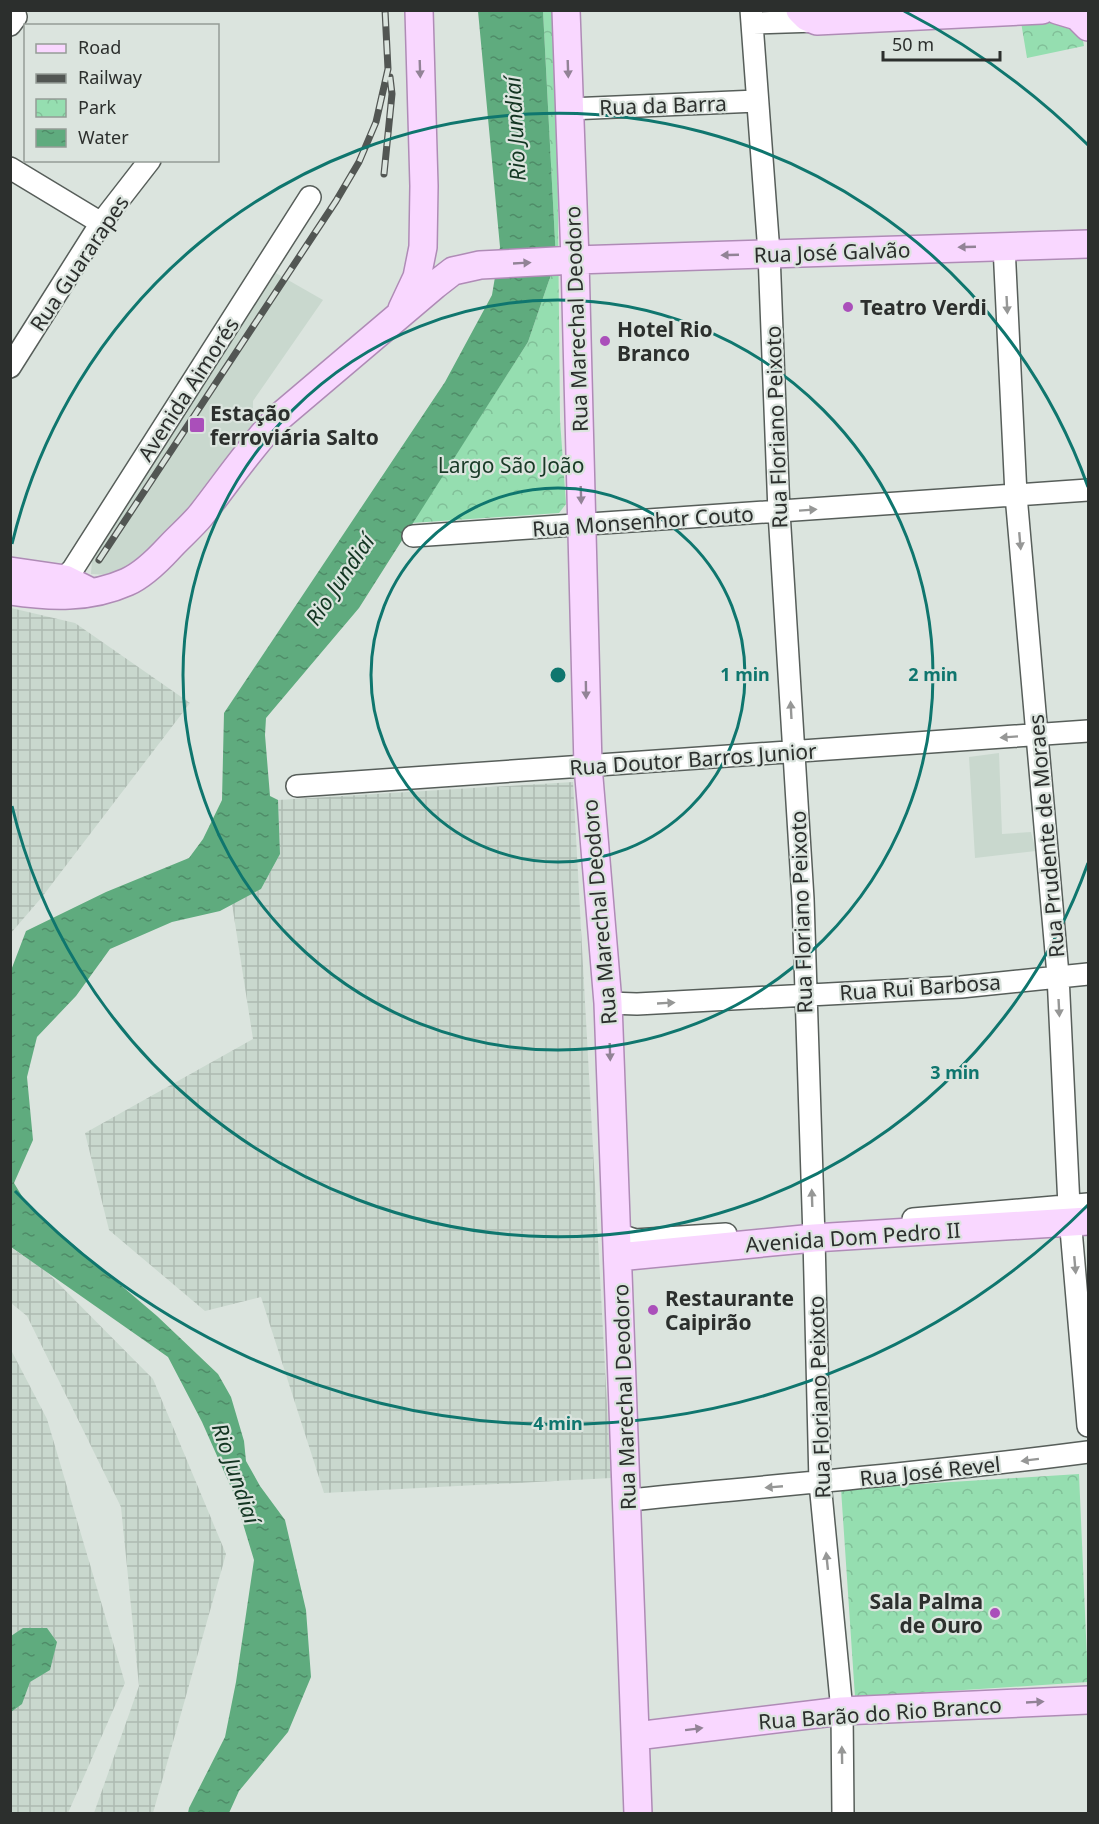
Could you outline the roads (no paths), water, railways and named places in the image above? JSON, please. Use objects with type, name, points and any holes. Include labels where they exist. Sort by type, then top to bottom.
[{"type":"main road","points":[[398,315],[417,277],[423,247],[424,186],[419,10]]},
{"type":"main road","name":"Rua Marechal Deodoro","points":[[566,10],[569,109],[569,260],[582,525],[588,766],[608,1003],[638,1814]]},
{"type":"main road","points":[[809,16],[1042,10]]},
{"type":"main road","points":[[1058,10],[1077,16],[1089,27]]},
{"type":"main road","name":"Rua José Galvão","points":[[453,271],[480,265],[569,260],[1089,244]]},
{"type":"main road","points":[[10,591],[55,588],[93,593],[131,580],[158,559],[199,518],[277,418],[453,271],[432,258],[423,247]]},
{"type":"main road","points":[[10,571],[55,588]]},
{"type":"main road","name":"Avenida Dom Pedro II","points":[[618,1246],[1079,1213]]},
{"type":"main road","name":"Rua Barão do Rio Branco","points":[[636,1736],[842,1711],[1089,1700]]},
{"type":"street","points":[[752,17],[809,16]]},
{"type":"street","name":"Rua Floriano Peixoto","points":[[752,17],[769,254],[779,512],[803,899],[820,1483],[842,1711],[843,1814]]},
{"type":"street","name":"Rua da Barra","points":[[569,109],[757,101]]},
{"type":"street","name":"Rua Guararapes","points":[[10,367],[101,223],[148,162]]},
{"type":"street","points":[[10,168],[101,223]]},
{"type":"street","name":"Avenida Aimorés","points":[[55,588],[310,198]]},
{"type":"street","name":"Rua Prudente de Moraes","points":[[1004,246],[1016,495],[1079,1213],[1089,1426]]},
{"type":"street","name":"Rua Monsenhor Couto","points":[[413,536],[1089,490]]},
{"type":"street","name":"Rua Doutor Barros Junior","points":[[297,786],[1089,731]]},
{"type":"street","name":"Rua Rui Barbosa","points":[[608,1003],[637,1004],[961,987],[1058,975],[1089,974]]},
{"type":"street","name":"Rua José Revel","points":[[628,1500],[820,1483],[1089,1452]]},
{"type":"water","name":"Rio Jundiaí","points":[[478,11],[543,11],[556,260],[528,342],[359,608],[266,718],[265,735],[270,796],[278,800],[280,854],[261,889],[220,911],[172,922],[110,949],[76,996],[37,1037],[27,1077],[33,1140],[14,1183],[28,1206],[157,1316],[218,1374],[231,1397],[244,1441],[246,1461],[260,1486],[285,1520],[306,1610],[311,1677],[288,1732],[239,1791],[229,1813],[188,1813],[225,1737],[236,1682],[254,1560],[234,1494],[202,1422],[168,1357],[11,1247],[10,973],[26,931],[106,892],[189,858],[203,839],[222,800],[224,713],[445,382],[492,295],[500,247]]},
{"type":"water","points":[[23,1628],[47,1628],[57,1642],[50,1670],[30,1682],[22,1704],[11,1712],[11,1636]]},
{"type":"railway","points":[[99,560],[336,201],[359,162],[376,122],[388,69],[385,10]]},
{"type":"railway","points":[[384,174],[392,94],[390,77]]},
{"type":"place","name":"Teatro Verdi","points":[[848,307]]},
{"type":"place","name":"Hotel Rio Branco","points":[[605,341]]},
{"type":"place","name":"Estação ferroviária Salto","points":[[197,425]]},
{"type":"place","name":"Restaurante Caipirão","points":[[653,1310]]},
{"type":"place","name":"Sala Palma de Ouro","points":[[995,1613]]},
{"type":"park label","name":"Largo São João","points":[[511,465]]}]
